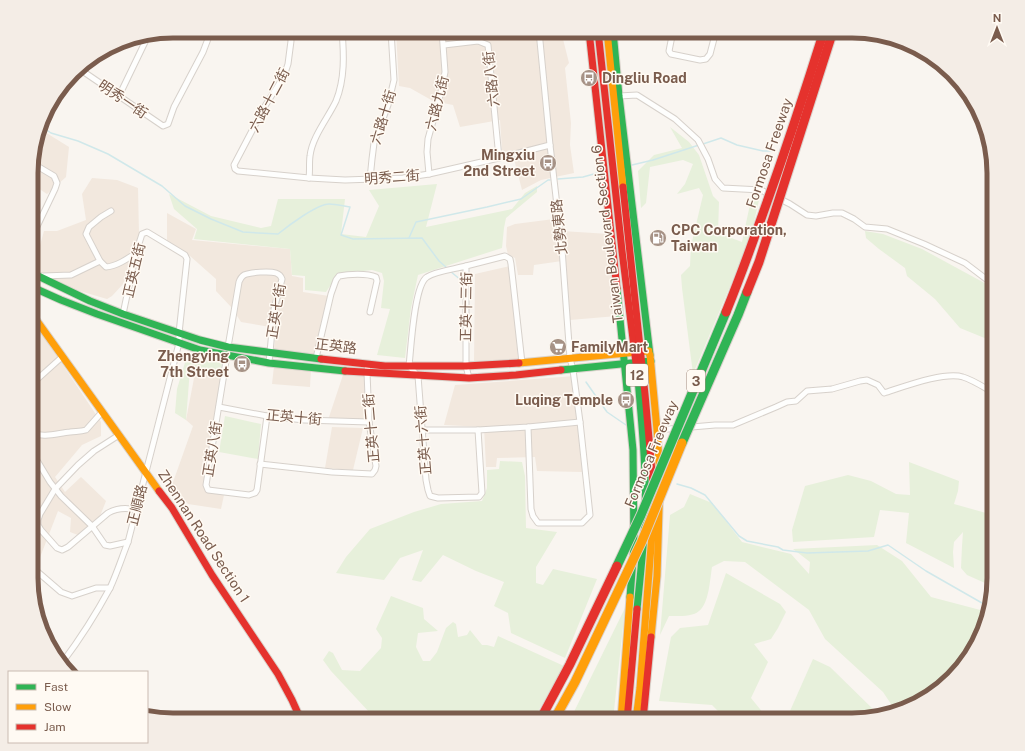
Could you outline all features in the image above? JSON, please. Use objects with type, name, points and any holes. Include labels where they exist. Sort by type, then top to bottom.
[{"type":"main road","name":"Taiwan Boulevard Section 6","points":[[590,38],[633,450],[633,553],[622,713]]},
{"type":"main road","name":"Taiwan Boulevard Section 6","points":[[599,38],[622,251],[657,430],[660,477],[657,576],[645,713]]},
{"type":"main road","name":"Taiwan Boulevard Section 6","points":[[608,38],[642,357],[653,483],[653,521],[637,713]]},
{"type":"main road","name":"Taiwan Boulevard Section 6","points":[[614,38],[619,96],[638,241],[642,357],[642,421],[645,483],[645,521],[628,713]]},
{"type":"main road","name":"Formosa Freeway","points":[[544,713],[570,664],[641,515],[734,293],[776,178],[822,38]]},
{"type":"main road","name":"Formosa Freeway","points":[[558,713],[575,682],[642,541],[685,435],[738,315],[763,248],[832,38]]},
{"type":"main road","name":"正英路","points":[[38,276],[90,301],[179,338],[200,350],[270,352],[316,358],[418,376],[469,378],[573,370],[624,364],[642,357]]},
{"type":"main road","name":"正英路","points":[[38,290],[61,300],[179,338]]},
{"type":"main road","name":"Zhennan Road Section 1","points":[[38,323],[172,508],[212,575],[278,674],[298,713]]},
{"type":"main road","name":"正英路","points":[[228,351],[269,363],[367,368],[491,365],[623,353],[642,357]]},
{"type":"street","name":"明秀一街","points":[[84,72],[163,126],[168,124],[174,107],[203,52],[208,38]]},
{"type":"street","name":"六路十二街","points":[[234,165],[265,106],[284,76],[288,64],[291,38]]},
{"type":"street","points":[[309,178],[310,156],[314,142],[336,100],[341,83],[344,52],[343,38]]},
{"type":"street","name":"六路十街","points":[[370,179],[374,143],[388,105],[394,80],[391,38]]},
{"type":"street","name":"六路九街","points":[[429,174],[427,152],[428,139],[442,92],[445,72],[443,38]]},
{"type":"street","name":"北勢東路","points":[[528,428],[531,509],[533,516],[538,523],[582,522],[590,515],[580,422],[570,358],[562,249],[540,38]]},
{"type":"street","points":[[672,38],[669,51],[671,54],[700,60],[706,59],[710,54],[714,38]]},
{"type":"street","points":[[119,96],[145,41]]},
{"type":"street","name":"六路八街","points":[[444,45],[478,41],[488,45],[499,158]]},
{"type":"street","points":[[619,96],[637,95],[675,119],[698,140],[708,159],[715,179],[723,188],[761,190],[790,204],[807,215],[816,216],[842,213],[865,227],[888,229],[924,244],[965,263],[987,280]]},
{"type":"street","name":"明秀二街","points":[[234,165],[235,169],[238,171],[309,178],[345,180],[404,178],[429,174],[550,145]]},
{"type":"street","points":[[38,167],[54,176],[57,183],[38,224]]},
{"type":"street","points":[[111,211],[89,227],[86,234],[100,261],[106,266],[111,266],[136,253]]},
{"type":"street","name":"正英五街","points":[[123,314],[136,253],[142,234],[147,232],[185,255],[187,260],[179,338]]},
{"type":"street","name":"正英十三街","points":[[469,378],[466,366],[466,266],[505,256],[510,259],[522,363]]},
{"type":"street","points":[[38,275],[43,276],[71,275],[100,261]]},
{"type":"street","points":[[418,376],[410,366],[414,317],[421,284],[426,277],[433,274],[466,266]]},
{"type":"street","name":"正英七街","points":[[228,351],[239,282],[242,277],[246,274],[265,272],[277,273],[282,280],[274,309],[269,363]]},
{"type":"street","points":[[316,358],[331,294],[339,276],[372,275],[376,277],[377,281],[370,312]]},
{"type":"street","name":"正順路","points":[[65,658],[78,641],[110,588],[128,542],[179,338]]},
{"type":"street","name":"正英八街","points":[[228,351],[206,485],[208,490],[249,495],[255,493],[257,490],[267,416]]},
{"type":"street","points":[[38,379],[62,357]]},
{"type":"street","name":"正英十二街","points":[[260,464],[332,472],[372,474],[376,466],[369,422],[367,368]]},
{"type":"street","points":[[657,430],[734,425],[787,402],[796,401],[807,391],[832,389],[867,380],[878,385],[884,393],[938,377],[950,375],[963,377],[987,389]]},
{"type":"street","name":"正英十六街","points":[[418,376],[422,430],[428,490],[430,496],[438,498],[479,497],[482,493],[478,430]]},
{"type":"street","name":"正英十街","points":[[218,407],[267,416],[304,420],[369,422]]},
{"type":"street","points":[[38,435],[82,432],[86,430],[102,412]]},
{"type":"street","points":[[422,430],[528,428],[580,422]]},
{"type":"street","points":[[119,435],[94,451],[55,489],[38,520],[38,525],[57,548],[62,550],[68,547],[108,513],[115,509],[130,508],[136,510]]},
{"type":"street","points":[[38,462],[55,489],[92,526],[105,544],[110,546],[128,542]]},
{"type":"street","points":[[38,572],[61,592],[72,596],[96,588],[110,588]]},
{"type":"shaded area","points":[[396,38],[563,38],[569,63],[565,68],[571,123],[570,145],[574,173],[541,180],[522,190],[513,155],[502,150],[500,120],[460,127],[453,105],[433,101],[410,88],[399,86]]},
{"type":"shaded area","points":[[45,132],[69,147],[66,177],[47,194],[38,188],[39,155]]},
{"type":"shaded area","points":[[92,178],[117,180],[138,188],[138,252],[123,284],[112,296],[107,299],[56,284],[38,270],[38,253],[44,231],[57,231],[86,220],[82,194]]},
{"type":"shaded area","points":[[167,213],[196,229],[192,240],[290,249],[292,276],[303,278],[303,292],[329,296],[315,356],[274,350],[276,328],[241,322],[232,308],[216,291],[216,279],[190,256],[167,241]]},
{"type":"shaded area","points":[[554,219],[562,261],[534,265],[533,275],[518,275],[515,258],[508,255],[506,246],[507,227],[515,224]]},
{"type":"shaded area","points":[[562,231],[609,234],[617,316],[570,320]]},
{"type":"shaded area","points":[[510,266],[518,360],[474,361],[475,274]]},
{"type":"shaded area","points":[[38,328],[101,422],[101,436],[82,445],[55,477],[65,492],[81,477],[106,501],[100,516],[83,537],[70,532],[71,518],[58,511],[39,560]]},
{"type":"shaded area","points":[[274,366],[311,369],[310,387],[272,384]]},
{"type":"shaded area","points":[[195,373],[221,377],[204,490],[224,495],[221,509],[188,504],[172,485],[193,426],[186,420]]},
{"type":"shaded area","points":[[343,375],[364,376],[366,420],[328,420]]},
{"type":"shaded area","points":[[575,376],[582,472],[537,471],[535,457],[497,458],[496,467],[486,467],[484,427],[444,425],[455,385]]},
{"type":"shaded area","points":[[332,427],[363,428],[353,470],[325,468]]},
{"type":"green space","points":[[670,127],[689,142],[699,155],[713,196],[719,202],[718,233],[742,242],[752,195],[760,196],[750,239],[693,374],[681,275],[690,266],[691,246],[703,195],[699,188],[677,194],[685,184],[693,164],[683,160],[650,167],[646,203],[641,208],[638,171],[654,155],[682,148]]},
{"type":"green space","points":[[437,184],[426,227],[512,209],[525,193],[537,186],[537,192],[506,218],[502,248],[418,275],[411,308],[405,358],[377,355],[390,309],[381,308],[384,281],[382,273],[372,270],[338,274],[326,292],[305,290],[305,276],[292,275],[290,249],[194,239],[197,229],[174,209],[169,194],[211,216],[261,228],[271,226],[278,199],[345,199],[341,234],[366,237],[379,206],[369,190]]},
{"type":"green space","points":[[865,231],[883,234],[922,249],[987,284],[987,339],[960,328],[935,299],[907,276],[905,268],[866,238]]},
{"type":"green space","points":[[187,356],[222,363],[221,370],[190,369],[186,420],[175,413],[177,389]]},
{"type":"green space","points":[[225,416],[261,424],[258,459],[219,452]]},
{"type":"green space","points":[[500,461],[522,462],[525,476],[526,528],[557,532],[536,567],[536,583],[543,585],[553,569],[597,579],[565,658],[511,633],[508,613],[494,606],[504,582],[476,571],[443,555],[421,582],[412,580],[423,550],[400,558],[384,580],[336,573],[346,557],[370,529],[414,512],[441,504],[482,501],[487,488],[487,470],[499,469]]},
{"type":"green space","points":[[909,462],[959,481],[954,504],[987,514],[987,584],[967,575],[961,568],[963,532],[954,542],[954,568],[906,543],[909,513],[880,510],[874,537],[793,542],[792,530],[805,486],[848,475],[871,481],[896,494],[910,495]]},
{"type":"green space","points":[[690,494],[712,503],[742,542],[791,554],[809,574],[810,562],[793,549],[877,545],[902,561],[931,597],[983,611],[977,630],[969,646],[959,660],[941,679],[912,699],[893,706],[883,692],[825,639],[809,610],[745,562],[724,561],[712,567],[707,597],[702,608],[696,613],[685,616],[669,616],[660,635],[670,515],[684,507]]},
{"type":"green space","points":[[726,573],[780,604],[786,612],[771,639],[754,644],[768,662],[751,698],[763,713],[720,713],[712,705],[659,701],[671,637],[680,628],[708,625]]},
{"type":"green space","points":[[391,596],[423,608],[424,619],[438,631],[418,633],[416,647],[423,661],[430,661],[437,652],[446,628],[453,622],[456,624],[458,637],[467,635],[470,630],[482,645],[494,647],[498,636],[564,666],[537,713],[370,713],[331,671],[323,660],[329,651],[333,653],[342,670],[360,671],[381,648],[382,638],[376,629]]},
{"type":"green space","points":[[625,608],[614,713],[573,713]]},
{"type":"green space","points":[[813,659],[830,667],[875,711],[852,713],[789,713]]},
{"type":"waterway","points":[[45,129],[51,133],[78,141],[108,154],[162,186],[185,206],[211,219],[243,232],[278,234],[317,208],[329,204],[340,205],[350,207],[341,235],[353,239],[422,238],[439,261],[447,268]]},
{"type":"waterway","points":[[703,144],[721,138],[737,145],[763,151],[772,151]]},
{"type":"waterway","points":[[632,165],[653,160],[699,145]]},
{"type":"waterway","points":[[558,179],[583,177],[601,172]]},
{"type":"waterway","points":[[409,238],[416,222],[521,199],[550,180]]},
{"type":"waterway","points":[[450,271],[462,281]]},
{"type":"waterway","points":[[586,382],[607,412],[626,425]]},
{"type":"waterway","points":[[677,484],[691,488],[705,495],[739,536],[747,541],[778,547],[783,550],[807,553],[868,551],[888,545],[926,571],[984,604]]},
{"type":"traffic: fast","points":[[614,38],[619,96],[650,355]]},
{"type":"traffic: fast","points":[[38,276],[90,301],[123,314],[200,340],[228,347],[321,359]]},
{"type":"traffic: fast","points":[[617,289],[633,450],[634,546],[630,597]]},
{"type":"traffic: fast","points":[[38,290],[97,314],[200,350],[269,363],[345,371]]},
{"type":"traffic: fast","points":[[682,443],[747,292]]},
{"type":"traffic: fast","points":[[617,566],[641,515],[726,312]]},
{"type":"traffic: fast","points":[[561,370],[651,361]]},
{"type":"traffic: fast","points":[[637,609],[645,521],[644,450],[638,379]]},
{"type":"traffic: slow","points":[[608,38],[623,187]]},
{"type":"traffic: slow","points":[[38,322],[159,491]]},
{"type":"traffic: slow","points":[[519,363],[649,351]]},
{"type":"traffic: slow","points":[[650,355],[660,477],[657,576],[651,637]]},
{"type":"traffic: slow","points":[[558,713],[575,682],[642,541],[682,443]]},
{"type":"traffic: slow","points":[[637,713],[653,521],[653,493]]},
{"type":"traffic: slow","points":[[622,713],[630,597]]},
{"type":"traffic: jam","points":[[590,38],[617,289]]},
{"type":"traffic: jam","points":[[599,38],[622,251],[638,379]]},
{"type":"traffic: jam","points":[[726,312],[775,180],[822,38]]},
{"type":"traffic: jam","points":[[747,292],[759,262],[831,38]]},
{"type":"traffic: jam","points":[[623,187],[645,394],[653,493]]},
{"type":"traffic: jam","points":[[321,359],[385,366],[466,366],[519,363]]},
{"type":"traffic: jam","points":[[345,371],[469,378],[561,370]]},
{"type":"traffic: jam","points":[[159,491],[172,508],[212,575],[278,674],[298,713]]},
{"type":"traffic: jam","points":[[544,713],[570,664],[617,566]]},
{"type":"traffic: jam","points":[[628,713],[637,609]]},
{"type":"traffic: jam","points":[[644,713],[651,637]]},
{"type":"place","name":"Dingliu Road","points":[[589,78]]},
{"type":"place","name":"Mingxiu 2nd Street","points":[[548,163]]},
{"type":"place","name":"CPC Corporation, Taiwan","points":[[658,238]]},
{"type":"place","name":"FamilyMart","points":[[558,347]]},
{"type":"place","name":"Zhengying 7th Street","points":[[242,364]]},
{"type":"place","name":"Luqing Temple","points":[[626,400]]}]
